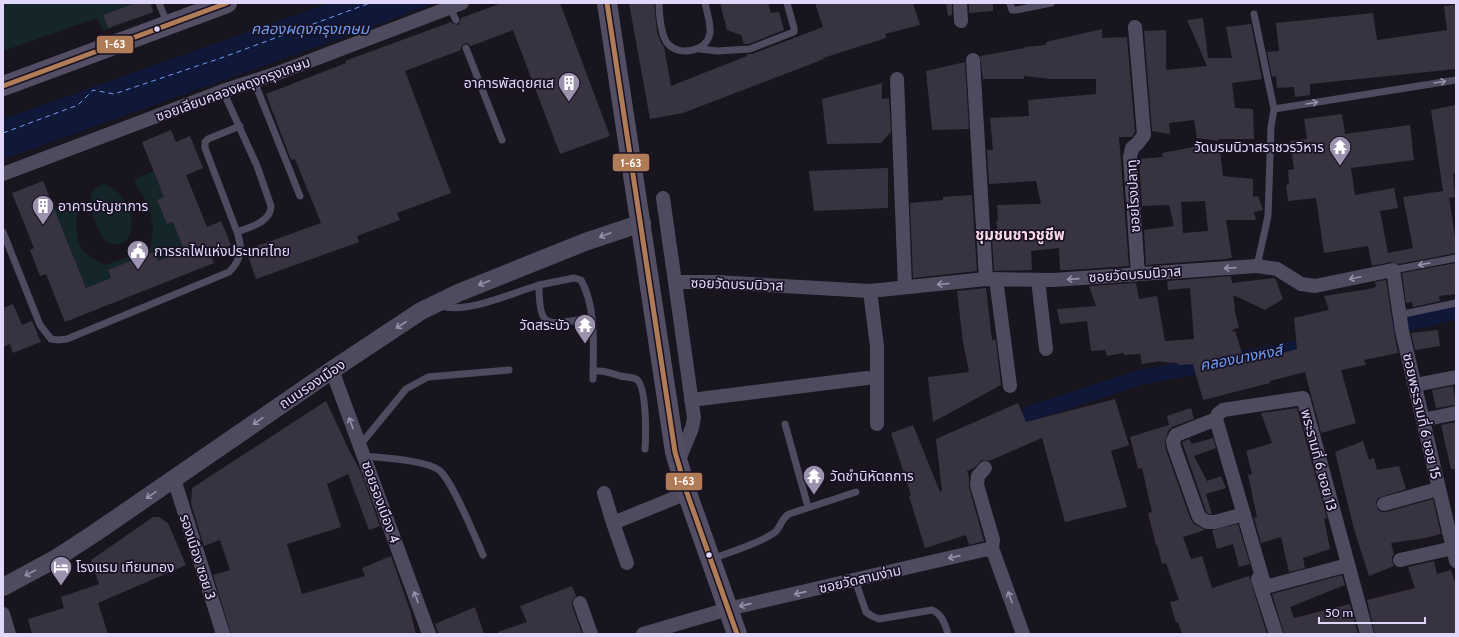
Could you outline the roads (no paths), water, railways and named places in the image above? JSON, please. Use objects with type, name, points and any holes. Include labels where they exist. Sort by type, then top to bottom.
[{"type":"main road","points":[[3,86],[227,3]]},
{"type":"main road","points":[[608,3],[674,443],[687,493],[737,634]]},
{"type":"street","points":[[960,3],[961,21]]},
{"type":"street","name":"ซอยเลียบคลองผดุงกรุงเกษม","points":[[3,174],[223,91],[456,10]]},
{"type":"street","name":"ซอยโรงปลาทู","points":[[1135,27],[1144,135],[1132,148],[1130,157],[1138,274]]},
{"type":"street","points":[[973,60],[991,279],[1010,386]]},
{"type":"street","points":[[897,79],[905,287]]},
{"type":"street","points":[[662,198],[675,282]]},
{"type":"street","name":"ถนนรองเมือง","points":[[3,587],[55,559],[95,534],[332,370],[421,311],[458,293],[585,242],[642,223]]},
{"type":"street","name":"ซอยวัดบรมนิวาส","points":[[678,462],[692,428],[694,418],[675,282],[715,282],[870,291],[991,279],[1053,280],[1257,266],[1277,269],[1301,284],[1315,286],[1393,270]]},
{"type":"street","name":"ซอยพระรามที่ 6 ซอย 15","points":[[1393,270],[1402,331],[1438,489],[1452,523],[1455,554]]},
{"type":"street","points":[[1038,280],[1046,349]]},
{"type":"street","points":[[870,291],[877,346],[877,424]]},
{"type":"street","name":"ซอยรองเมือง 4","points":[[332,370],[430,634]]},
{"type":"street","points":[[1414,385],[1456,377]]},
{"type":"street","points":[[691,400],[867,378]]},
{"type":"street","name":"พระรามที่ 6 ซอย 13","points":[[1244,514],[1215,522],[1207,522],[1199,517],[1174,447],[1173,441],[1176,435],[1216,420],[1218,414],[1223,410],[1303,398],[1367,634]]},
{"type":"street","points":[[1422,420],[1456,413]]},
{"type":"street","points":[[1216,420],[1265,587],[1348,565]]},
{"type":"street","points":[[985,468],[978,476],[977,485],[993,540],[992,548],[1023,634]]},
{"type":"street","name":"รองเมือง ซอย 3","points":[[174,479],[223,634]]},
{"type":"street","points":[[1384,504],[1438,489]]},
{"type":"street","points":[[604,493],[627,563]]},
{"type":"street","points":[[613,523],[687,493]]},
{"type":"street","name":"ซอยวัดสามง่าม","points":[[643,634],[728,609],[992,548]]},
{"type":"street","points":[[1400,560],[1455,554]]},
{"type":"street","points":[[1254,570],[1276,634]]},
{"type":"street","points":[[580,603],[591,634]]},
{"type":"street","points":[[3,614],[9,634]]},
{"type":"lane","points":[[160,3],[168,25]]},
{"type":"lane","points":[[659,3],[664,38],[669,45],[678,50],[685,51],[700,48],[717,51],[750,49],[794,32],[787,3]]},
{"type":"lane","points":[[700,48],[706,42],[710,33],[705,3]]},
{"type":"lane","points":[[1010,3],[1012,10],[1051,3]]},
{"type":"lane","points":[[1254,14],[1274,109],[1271,128],[1269,212],[1257,266]]},
{"type":"lane","points":[[466,48],[502,140]]},
{"type":"lane","points":[[1274,109],[1456,80]]},
{"type":"lane","points":[[254,81],[300,196]]},
{"type":"lane","points":[[223,91],[257,166],[271,206],[271,211],[260,223],[237,232]]},
{"type":"lane","points":[[3,232],[40,325],[51,339],[67,339],[229,272],[237,264],[240,257],[240,244],[237,232],[205,148],[205,142],[208,139],[240,126]]},
{"type":"lane","points":[[1393,270],[1456,258]]},
{"type":"lane","points":[[434,305],[446,308],[462,307],[491,301],[538,285],[574,278],[581,280],[586,289],[592,317],[593,379]]},
{"type":"lane","points":[[538,285],[542,313],[545,319],[551,323],[573,321],[592,317]]},
{"type":"lane","points":[[1399,315],[1456,303]]},
{"type":"lane","points":[[483,555],[458,501],[440,471],[430,466],[362,450],[406,389],[420,381],[428,377],[509,370]]},
{"type":"lane","points":[[593,371],[635,379],[640,383],[645,421],[645,449]]},
{"type":"lane","points":[[784,424],[808,507]]},
{"type":"lane","points":[[710,560],[762,540],[778,529],[786,516],[808,507],[856,492]]},
{"type":"lane","points":[[855,580],[866,612],[872,616],[879,619],[932,610],[940,615],[944,621],[948,634]]},
{"type":"water","name":"คลองผดุงกรุงเกษม","points":[[329,3],[434,3],[358,32],[3,159],[3,119]]},
{"type":"waterway","name":"คลองนางหงส์","points":[[1373,330],[1411,323],[1456,312]]},
{"type":"waterway","name":"คลองนางหงส์","points":[[1028,414],[1138,378],[1317,343]]},
{"type":"place","name":"อาคารพัสดุยศเส","points":[[569,102]]},
{"type":"place","name":"วัดบรมนิวาสราชวรวิหาร","points":[[1340,166]]},
{"type":"place","name":"อาคารบัญชาการ","points":[[43,226]]},
{"type":"place","name":"การรถไฟแห่งประเทศไทย","points":[[138,270]]},
{"type":"place","name":"วัดสระบัว","points":[[585,344]]},
{"type":"place","name":"วัดชำนิหัตถการ","points":[[814,496]]},
{"type":"place","name":"โรงแรม เทียนทอง","points":[[61,586]]},
{"type":"district","name":"ชุมชนชาวชูชีพ","points":[[1020,235]]}]
